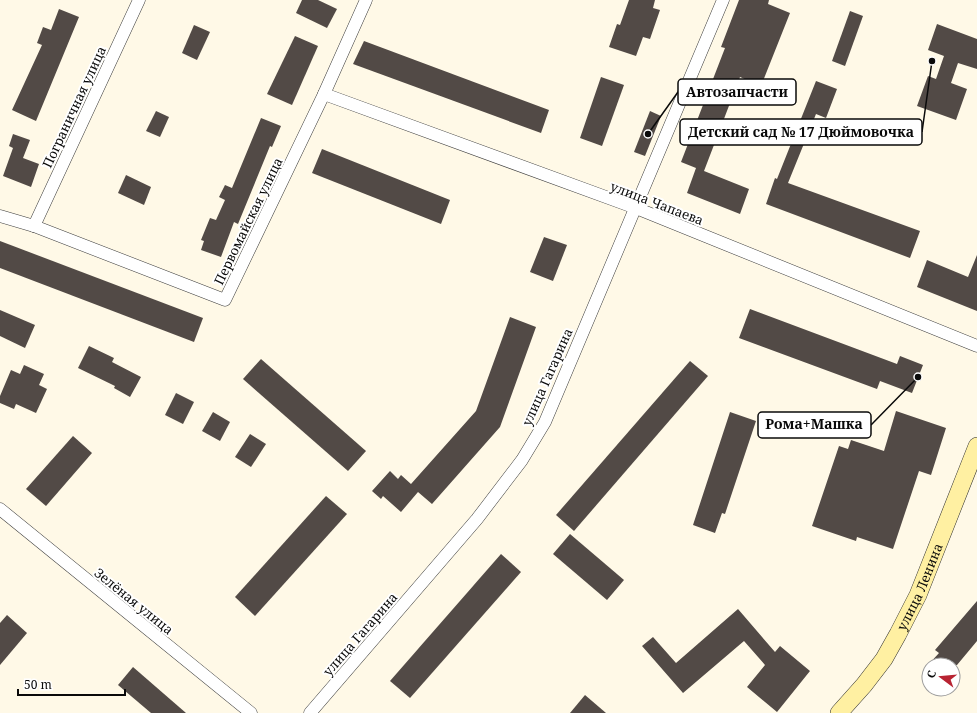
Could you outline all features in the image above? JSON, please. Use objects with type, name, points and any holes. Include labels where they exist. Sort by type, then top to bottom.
[{"type":"main road","name":"улица Ленина","points":[[839,713],[884,659],[898,634],[918,595],[977,446]]},
{"type":"street","name":"Пограничная улица","points":[[34,226],[139,0]]},
{"type":"street","name":"Первомайская улица","points":[[0,216],[34,226],[225,300],[324,94],[366,0]]},
{"type":"street","name":"улица Гагарина","points":[[310,713],[477,519],[522,460],[545,422],[723,0]]},
{"type":"street","name":"улица Чапаева","points":[[324,94],[636,208],[977,346]]},
{"type":"street","name":"Зелёная улица","points":[[0,509],[251,713]]},
{"type":"building","points":[[302,0],[318,0],[337,9],[327,28],[296,13]]},
{"type":"building","points":[[629,0],[655,0],[653,8],[660,10],[650,39],[643,37],[636,56],[609,47],[617,24],[620,25]]},
{"type":"building","points":[[739,0],[769,0],[768,4],[790,13],[761,86],[740,77],[704,171],[749,189],[740,214],[687,193],[696,168],[681,162],[725,48],[721,47]]},
{"type":"building","points":[[59,9],[79,17],[36,121],[12,110],[42,45],[37,43],[43,27],[51,30]]},
{"type":"building","points":[[850,11],[863,16],[845,66],[832,61]]},
{"type":"building","points":[[937,24],[977,39],[977,69],[958,63],[951,83],[967,89],[956,120],[917,106],[928,76],[936,79],[944,56],[928,50]]},
{"type":"building","points":[[194,25],[210,32],[197,60],[182,53]]},
{"type":"building","points":[[295,36],[318,46],[292,105],[267,94]]},
{"type":"building","points":[[364,41],[549,110],[541,133],[353,64]]},
{"type":"building","points":[[601,77],[624,85],[602,146],[580,138]]},
{"type":"building","points":[[816,81],[837,89],[826,118],[816,114],[788,183],[920,231],[910,258],[766,204],[775,178],[777,179]]},
{"type":"building","points":[[156,111],[169,117],[160,137],[146,131]]},
{"type":"building","points":[[650,111],[661,116],[645,156],[634,152]]},
{"type":"building","points":[[261,118],[281,126],[272,147],[270,146],[238,224],[234,222],[221,257],[201,250],[204,241],[201,240],[210,218],[216,220],[225,200],[219,197],[225,185],[232,188]]},
{"type":"building","points":[[13,134],[30,140],[23,158],[39,164],[31,187],[3,176],[13,148],[9,146]]},
{"type":"building","points":[[322,149],[450,200],[441,224],[312,173]]},
{"type":"building","points":[[126,175],[151,187],[144,205],[118,193]]},
{"type":"building","points":[[544,237],[567,245],[553,281],[530,272]]},
{"type":"building","points":[[0,241],[203,318],[194,342],[0,268]]},
{"type":"building","points":[[977,255],[977,311],[917,287],[927,260],[968,277]]},
{"type":"building","points":[[750,309],[897,364],[900,356],[923,365],[912,393],[880,381],[877,389],[739,338]]},
{"type":"building","points":[[0,310],[35,325],[25,348],[0,336]]},
{"type":"building","points":[[510,317],[536,327],[500,427],[432,504],[418,492],[401,512],[383,496],[381,499],[372,491],[390,471],[398,479],[401,475],[411,484],[476,411]]},
{"type":"building","points":[[89,346],[114,358],[112,362],[141,377],[130,397],[114,388],[115,386],[78,368]]},
{"type":"building","points":[[261,359],[366,451],[348,471],[243,379]]},
{"type":"building","points":[[690,361],[708,376],[574,531],[556,515]]},
{"type":"building","points":[[24,365],[44,374],[39,385],[47,389],[36,413],[16,404],[14,409],[0,403],[0,396],[11,370],[20,374]]},
{"type":"building","points":[[176,393],[194,402],[183,424],[165,415]]},
{"type":"building","points":[[896,411],[946,428],[931,475],[919,471],[893,549],[857,537],[856,541],[812,526],[839,446],[848,449],[851,440],[884,451]]},
{"type":"building","points":[[213,412],[230,422],[220,441],[202,431]]},
{"type":"building","points":[[730,412],[756,421],[725,514],[722,513],[715,533],[693,525]]},
{"type":"building","points":[[250,434],[266,444],[251,467],[235,457]]},
{"type":"building","points":[[73,436],[92,453],[46,506],[26,489]]},
{"type":"building","points":[[326,496],[347,514],[255,616],[235,597]]},
{"type":"building","points":[[570,534],[624,580],[607,600],[553,554]]},
{"type":"building","points":[[501,554],[521,572],[410,698],[390,681]]},
{"type":"building","points":[[977,601],[977,641],[961,660],[961,657],[935,657],[939,653],[935,650]]},
{"type":"building","points":[[738,609],[775,652],[780,646],[810,671],[777,712],[747,687],[765,665],[744,641],[683,693],[642,646],[653,637],[676,663]]},
{"type":"building","points":[[7,615],[27,633],[0,665],[0,623]]},
{"type":"building","points":[[133,667],[186,713],[151,713],[118,685]]},
{"type":"building","points":[[585,695],[606,713],[570,713]]},
{"type":"place","name":"Детский сад № 17 Дюймовочка","points":[[932,61]]},
{"type":"place","name":"Автозапчасти","points":[[648,134]]},
{"type":"place","name":"Рома+Машка","points":[[918,377]]}]
